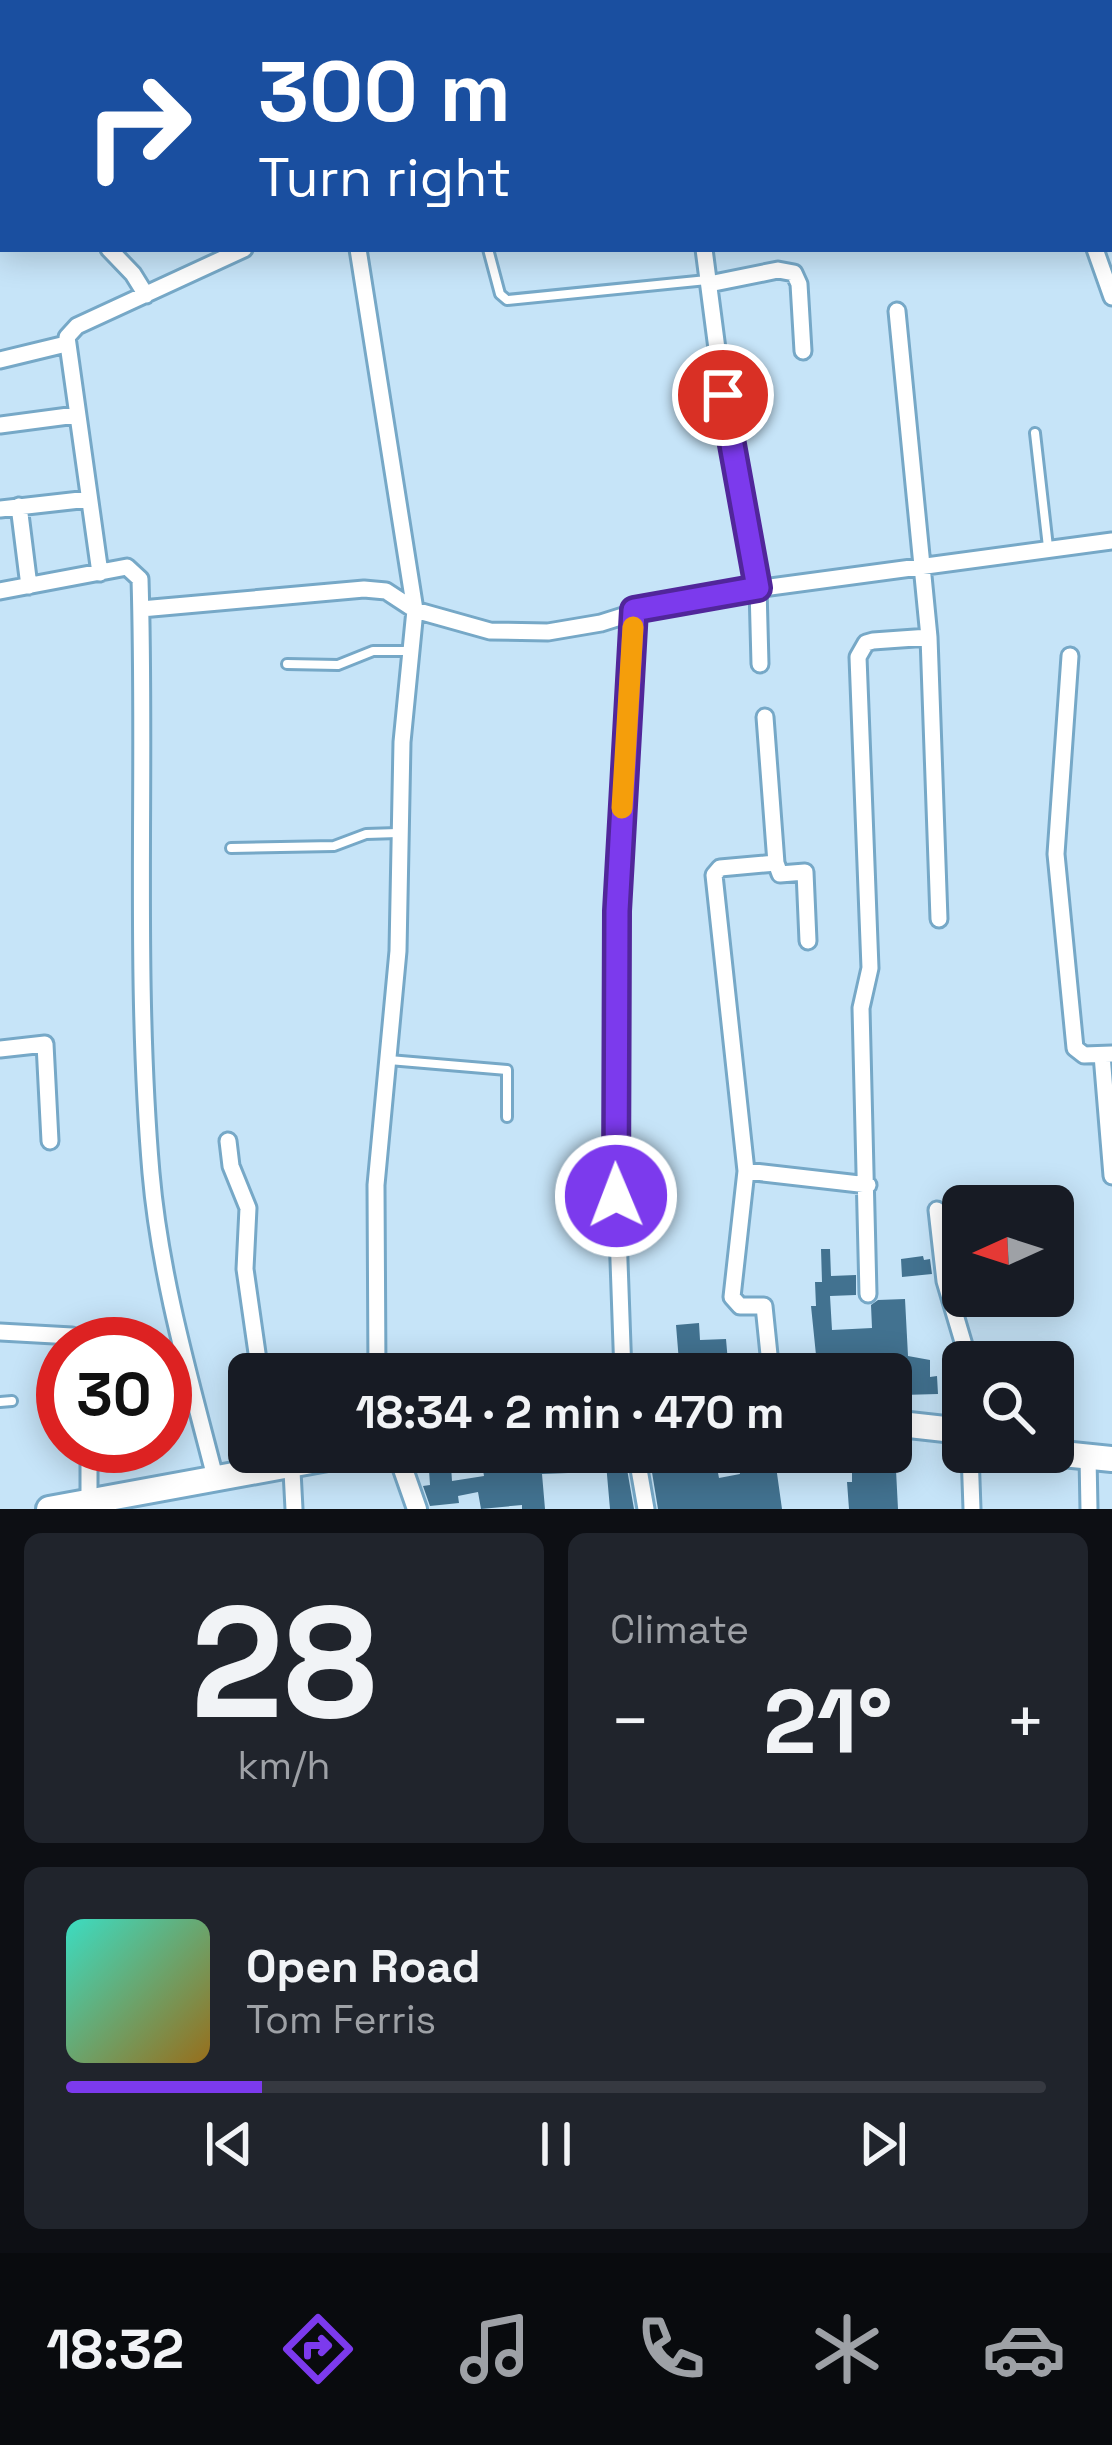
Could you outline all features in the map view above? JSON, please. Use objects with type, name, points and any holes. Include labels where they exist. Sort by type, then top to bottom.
[{"type":"main road","points":[[912,1425],[942,1429]]},
{"type":"main road","points":[[912,1439],[942,1442]]},
{"type":"main road","points":[[1074,1442],[1112,1445]]},
{"type":"main road","points":[[49,1509],[237,1473]]},
{"type":"main road","points":[[129,1509],[218,1487],[248,1473]]},
{"type":"street","points":[[112,252],[146,296]]},
{"type":"street","points":[[100,573],[66,344],[71,331],[238,252]]},
{"type":"street","points":[[358,252],[415,610],[402,742],[398,951],[376,1185],[377,1353]]},
{"type":"street","points":[[704,252],[723,395],[758,588],[760,664]]},
{"type":"street","points":[[1096,252],[1112,297]]},
{"type":"street","points":[[709,282],[778,270],[794,273],[799,284],[803,351]]},
{"type":"street","points":[[897,311],[929,637],[939,920]]},
{"type":"street","points":[[0,359],[66,344]]},
{"type":"street","points":[[0,425],[76,415]]},
{"type":"street","points":[[0,508],[88,499]]},
{"type":"street","points":[[19,506],[29,586]]},
{"type":"street","points":[[141,609],[364,589],[386,591],[415,610],[490,632],[548,632],[602,623],[634,610],[758,588],[1112,541]]},
{"type":"street","points":[[0,591],[127,568],[137,573],[142,981],[151,1176],[173,1314],[215,1477]]},
{"type":"street","points":[[622,1353],[616,1172],[617,932],[634,610]]},
{"type":"street","points":[[868,1294],[861,1008],[870,978],[858,657],[873,641],[929,637]]},
{"type":"street","points":[[1070,656],[1057,814],[1059,902],[1075,1048],[1084,1054],[1107,1054],[1112,1176]]},
{"type":"street","points":[[765,717],[776,862],[780,874],[806,872],[808,941]]},
{"type":"street","points":[[769,1353],[764,1306],[740,1306],[732,1297],[746,1172],[714,875],[720,868],[776,862]]},
{"type":"street","points":[[0,1049],[40,1044],[46,1048],[50,1141]]},
{"type":"street","points":[[228,1142],[231,1166],[248,1208],[245,1270],[257,1353]]},
{"type":"street","points":[[746,1172],[868,1185]]},
{"type":"street","points":[[937,1210],[945,1281],[963,1341]]},
{"type":"street","points":[[0,1332],[36,1334]]},
{"type":"street","points":[[1089,1509],[1100,1458]]},
{"type":"street","points":[[88,1473],[89,1504]]},
{"type":"street","points":[[293,1473],[294,1509]]},
{"type":"street","points":[[404,1473],[417,1509]]},
{"type":"street","points":[[640,1473],[646,1509]]},
{"type":"street","points":[[971,1473],[972,1509]]},
{"type":"lane","points":[[489,252],[500,295],[506,300],[709,282]]},
{"type":"lane","points":[[1035,433],[1048,549]]},
{"type":"lane","points":[[287,664],[338,665],[374,651],[411,651]]},
{"type":"lane","points":[[231,848],[334,846],[367,834],[400,833]]},
{"type":"lane","points":[[387,1059],[507,1070],[507,1117]]},
{"type":"lane","points":[[0,1402],[12,1401]]},
{"type":"building","points":[[821,1249],[830,1249],[831,1276],[856,1275],[856,1295],[830,1296],[832,1330],[872,1328],[871,1305],[878,1300],[905,1299],[908,1353],[816,1353],[811,1306],[816,1306],[815,1282],[822,1282]]},
{"type":"building","points":[[901,1259],[930,1259],[932,1274],[902,1277]]},
{"type":"building","points":[[699,1323],[700,1340],[726,1339],[727,1353],[678,1353],[676,1325]]},
{"type":"building","points":[[912,1357],[930,1360],[930,1377],[937,1376],[938,1394],[912,1395]]},
{"type":"building","points":[[429,1473],[451,1473],[452,1481],[484,1476],[568,1473],[542,1474],[545,1509],[522,1509],[522,1505],[481,1509],[478,1492],[458,1496],[459,1503],[430,1506],[423,1486],[430,1485]]},
{"type":"building","points":[[607,1473],[628,1473],[634,1509],[610,1509]]},
{"type":"building","points":[[652,1473],[718,1473],[719,1478],[777,1473],[782,1509],[658,1509]]},
{"type":"building","points":[[852,1473],[896,1473],[898,1509],[849,1509],[847,1482],[852,1482]]},
{"type":"slow traffic","points":[[622,808],[633,627]]},
{"type":"route","points":[[616,1196],[617,911],[634,610],[758,588],[723,395]]}]
